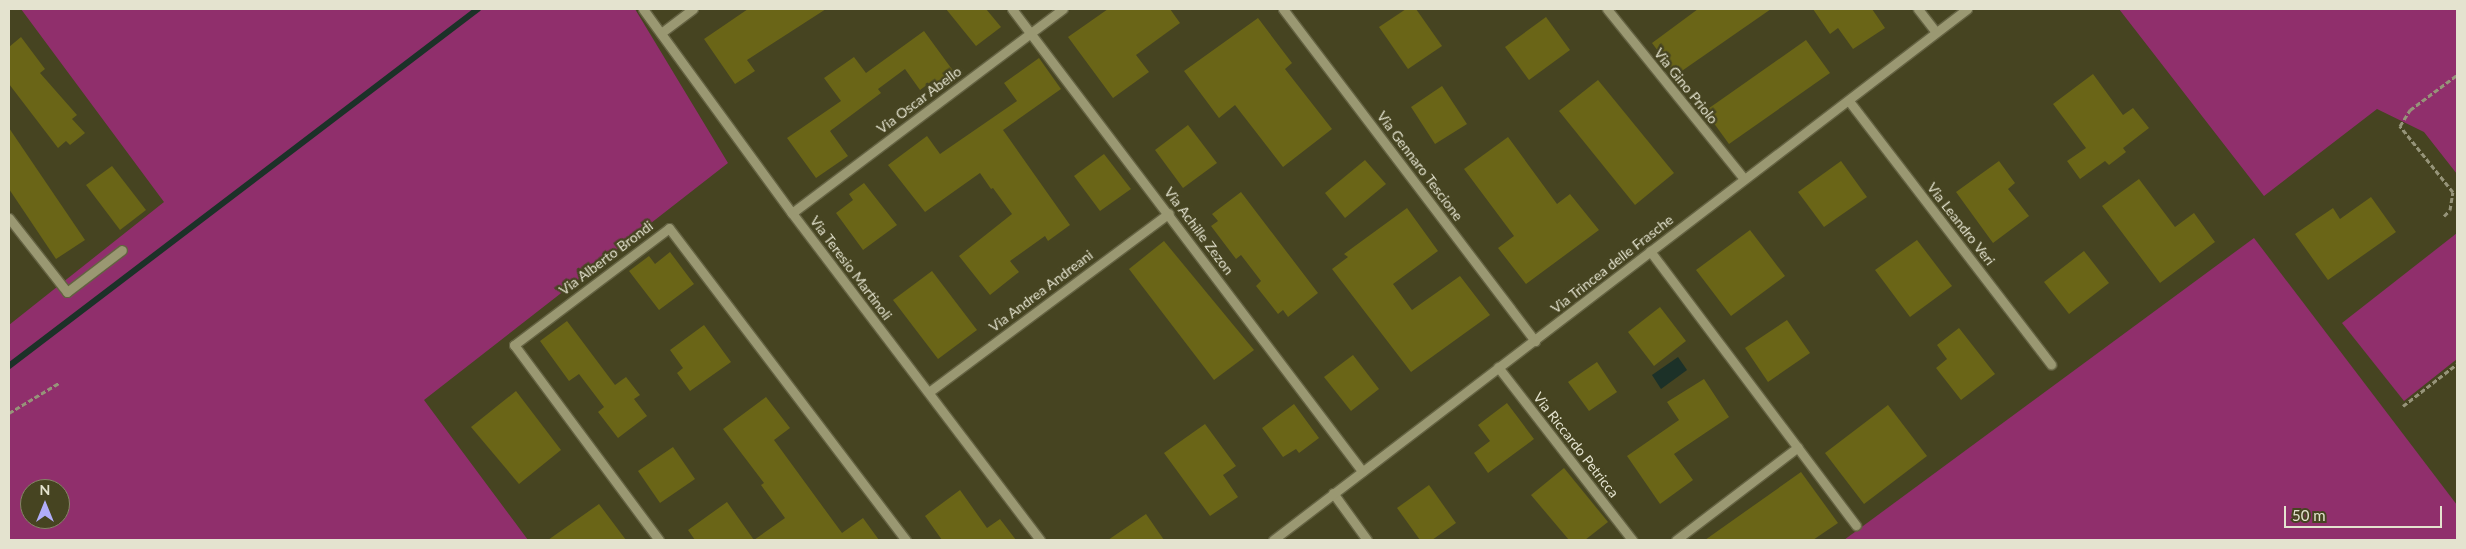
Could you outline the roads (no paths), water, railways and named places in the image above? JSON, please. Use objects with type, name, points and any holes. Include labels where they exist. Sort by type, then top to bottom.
[{"type":"street","name":"Via Teresio Martinoli","points":[[643,9],[792,213],[1040,540]]},
{"type":"street","points":[[661,33],[693,9]]},
{"type":"street","name":"Via Achille Zezon","points":[[1012,9],[1169,213],[1362,471]]},
{"type":"street","name":"Via Oscar Abello","points":[[792,213],[1063,9]]},
{"type":"street","name":"Via Gennaro Tescione","points":[[1283,9],[1534,341]]},
{"type":"street","name":"Via Gino Priolo","points":[[1607,9],[1744,180]]},
{"type":"street","points":[[1918,9],[1936,32]]},
{"type":"street","name":"Via Trincea delle Frasche","points":[[1273,540],[1967,9]]},
{"type":"street","name":"Via Leandro Veri","points":[[1849,100],[2051,364]]},
{"type":"street","name":"Via Andrea Andreani","points":[[929,392],[1169,213]]},
{"type":"street","points":[[9,218],[67,292],[122,250]]},
{"type":"street","name":"Via Alberto Brondi","points":[[659,540],[514,345],[669,228],[906,540]]},
{"type":"street","points":[[1650,251],[1856,524]]},
{"type":"street","name":"Via Riccardo Petricca","points":[[1498,367],[1632,540]]},
{"type":"street","points":[[1676,540],[1798,447]]},
{"type":"street","points":[[1333,493],[1367,540]]},
{"type":"waterway","points":[[9,366],[478,9]]}]
